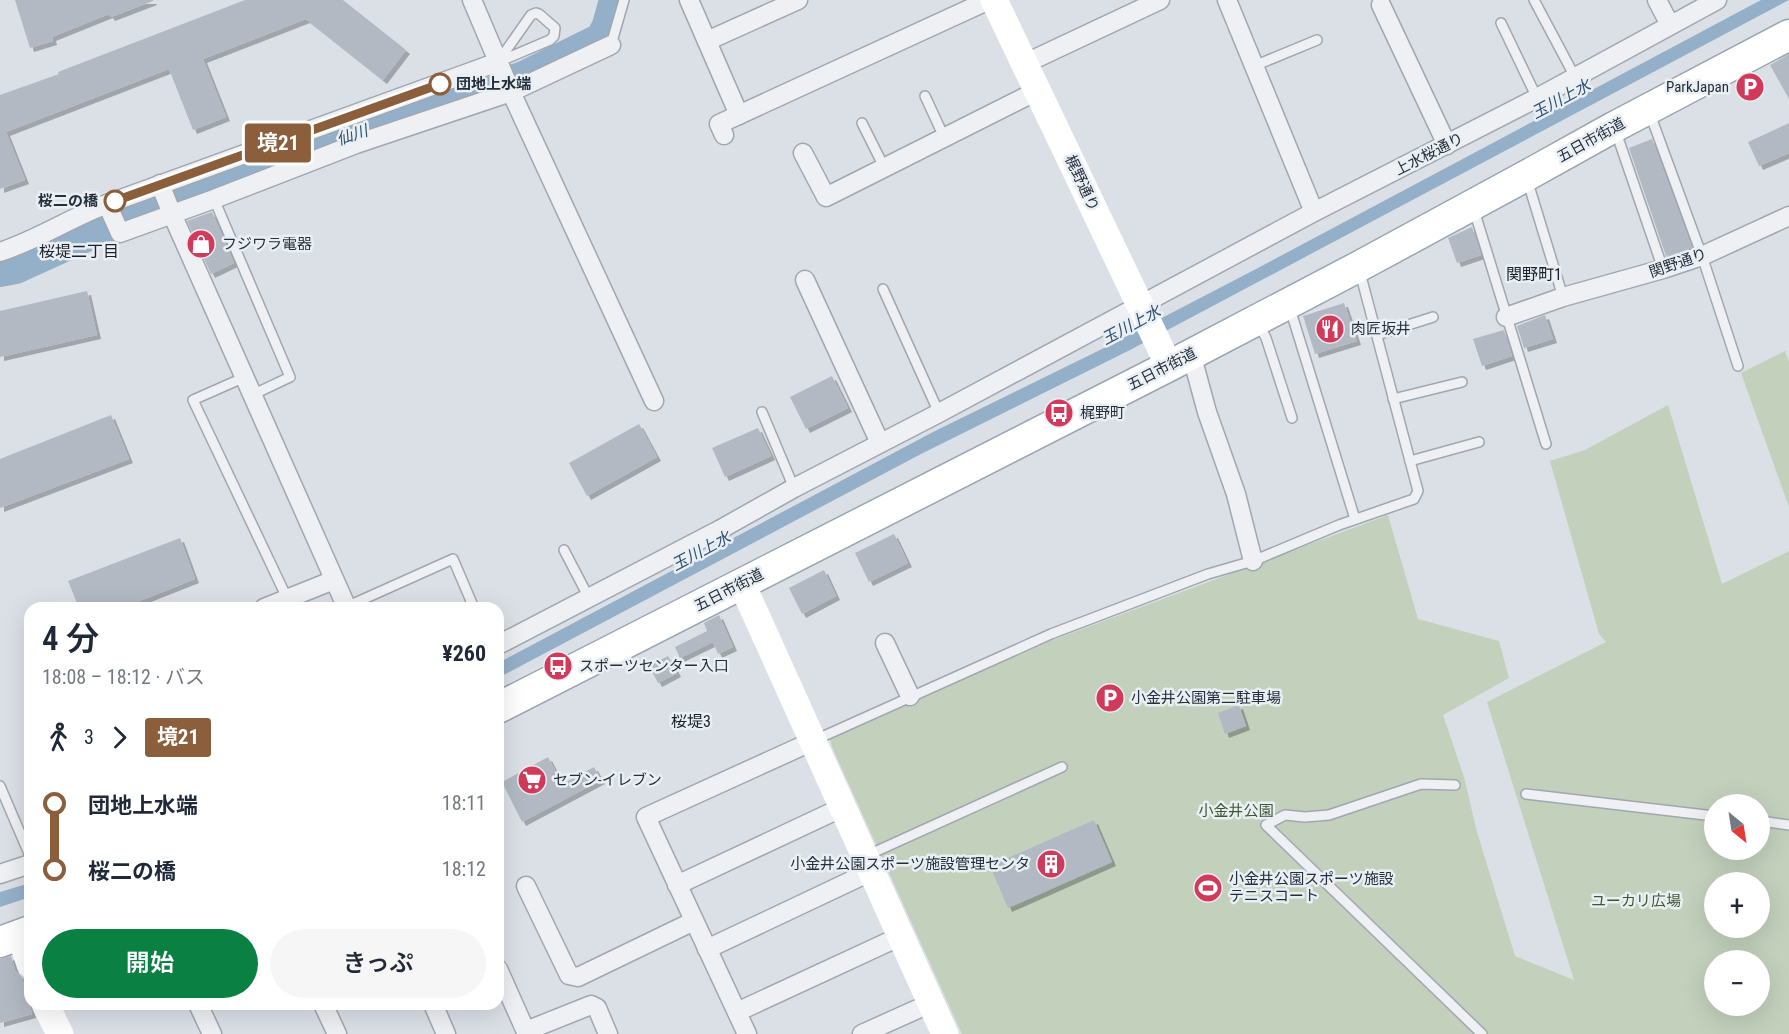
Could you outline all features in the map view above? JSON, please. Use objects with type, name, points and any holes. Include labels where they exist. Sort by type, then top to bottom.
[{"type":"main road","name":"五日市街道","points":[[504,705],[742,584],[1172,355],[1256,320],[1287,304],[1789,35]]},
{"type":"street","points":[[472,0],[654,401]]},
{"type":"street","points":[[689,0],[739,115]]},
{"type":"street","points":[[707,41],[798,0]]},
{"type":"street","points":[[724,135],[719,124],[989,0]]},
{"type":"street","name":"梶野通り","points":[[994,0],[1141,310],[1172,355]]},
{"type":"street","points":[[1024,64],[1160,0]]},
{"type":"street","points":[[1227,0],[1314,213]]},
{"type":"street","points":[[1657,0],[1670,25]]},
{"type":"street","name":"上水桜通り","points":[[504,642],[721,530],[794,488],[880,443],[1141,310],[1314,213],[1537,98],[1717,0]]},
{"type":"street","points":[[1384,2],[1447,145]]},
{"type":"street","points":[[107,204],[120,232],[214,199],[356,144],[512,92],[611,45]]},
{"type":"street","points":[[0,252],[21,245],[93,209],[160,184],[500,66]]},
{"type":"street","points":[[803,153],[826,197],[1037,91]]},
{"type":"street","points":[[160,184],[344,602]]},
{"type":"street","name":"関野通り","points":[[1506,317],[1563,297],[1702,256],[1789,216]]},
{"type":"street","points":[[805,280],[880,443]]},
{"type":"street","points":[[1172,355],[1195,368],[1207,412],[1236,494],[1253,561]]},
{"type":"street","points":[[278,602],[334,580]]},
{"type":"street","points":[[742,584],[945,1034]]},
{"type":"street","points":[[885,643],[910,696]]},
{"type":"street","points":[[747,1034],[646,817],[813,741]]},
{"type":"street","points":[[677,885],[843,807]]},
{"type":"street","points":[[707,949],[869,864]]},
{"type":"street","points":[[0,874],[24,866]]},
{"type":"street","points":[[526,886],[569,975],[578,977],[694,921]]},
{"type":"street","points":[[17,936],[24,951]]},
{"type":"street","points":[[737,1012],[901,936]]},
{"type":"street","points":[[504,982],[526,1032],[591,1005],[597,1008],[608,1034]]},
{"type":"street","points":[[864,1034],[931,1003]]},
{"type":"street","points":[[48,1010],[60,1034]]},
{"type":"street","points":[[201,1010],[212,1034]]},
{"type":"street","points":[[326,1010],[337,1034]]},
{"type":"street","points":[[436,1010],[447,1034]]},
{"type":"lane","points":[[611,45],[624,0]]},
{"type":"lane","points":[[1534,0],[1575,77]]},
{"type":"lane","points":[[539,14],[555,28],[554,36],[550,40],[500,66],[531,15],[539,14]]},
{"type":"lane","points":[[1501,23],[1537,98]]},
{"type":"lane","points":[[1254,66],[1317,40]]},
{"type":"lane","points":[[925,96],[944,137]]},
{"type":"lane","points":[[1648,109],[1702,256],[1738,366]]},
{"type":"lane","points":[[862,123],[884,167]]},
{"type":"lane","points":[[1614,127],[1663,269]]},
{"type":"lane","points":[[1524,177],[1530,189],[1563,297]]},
{"type":"lane","points":[[214,199],[290,377],[252,395]]},
{"type":"lane","points":[[1471,206],[1477,218],[1546,444]]},
{"type":"lane","points":[[813,741],[1051,634],[1208,574],[1253,561],[1355,519],[1414,499],[1418,491],[1362,280],[1356,268]]},
{"type":"lane","points":[[884,289],[939,413]]},
{"type":"lane","points":[[1287,304],[1293,315],[1355,519]]},
{"type":"lane","points":[[1377,334],[1433,317]]},
{"type":"lane","points":[[1256,320],[1266,338],[1292,418]]},
{"type":"lane","points":[[245,377],[193,400],[287,598]]},
{"type":"lane","points":[[1393,399],[1462,382]]},
{"type":"lane","points":[[762,412],[794,488]]},
{"type":"lane","points":[[1410,461],[1479,442]]},
{"type":"lane","points":[[564,550],[589,598]]},
{"type":"lane","points":[[357,602],[453,559],[471,602]]},
{"type":"lane","points":[[869,864],[1062,767]]},
{"type":"lane","points":[[1455,785],[1420,784],[1329,815],[1285,816],[1266,825],[1482,1034]]},
{"type":"lane","points":[[0,786],[24,842]]},
{"type":"lane","points":[[1526,794],[1704,815]]},
{"type":"lane","points":[[1770,822],[1789,825]]},
{"type":"green space","points":[[1785,351],[1789,362],[1789,507],[1741,373]]},
{"type":"green space","name":"小金井公園","points":[[1668,405],[1722,584],[1789,551],[1789,1034],[962,1034],[832,747],[830,737],[1053,640],[1388,515],[1418,619],[1499,641],[1509,678],[1443,715],[1464,777],[1477,832],[1515,956],[1574,980],[1487,702],[1606,642],[1599,634],[1550,461],[1585,450]]},
{"type":"water","points":[[1761,0],[1789,0],[1130,350],[921,454],[504,675],[504,660],[933,432],[1104,348]]},
{"type":"water","points":[[24,885],[24,899],[0,907],[0,892]]},
{"type":"building","points":[[15,0],[153,1],[111,17],[109,14],[52,37],[53,41],[30,48]]},
{"type":"building","points":[[245,0],[343,0],[406,50],[383,80],[306,19],[203,59],[226,117],[193,130],[169,69],[6,132],[25,180],[0,189],[0,95]]},
{"type":"building","points":[[1789,54],[1789,99],[1770,65]]},
{"type":"building","points":[[1789,123],[1789,153],[1759,166],[1748,142]]},
{"type":"building","points":[[1652,139],[1692,248],[1666,256],[1629,148]]},
{"type":"building","points":[[212,212],[234,263],[211,274],[187,221]]},
{"type":"building","points":[[1472,227],[1481,255],[1457,263],[1448,238]]},
{"type":"building","points":[[87,291],[97,335],[0,357],[0,311]]},
{"type":"building","name":"肉匠坂井","points":[[1344,303],[1357,341],[1315,354],[1303,316]]},
{"type":"building","points":[[1545,315],[1553,339],[1524,348],[1517,326]]},
{"type":"building","points":[[1504,330],[1512,356],[1482,366],[1473,339]]},
{"type":"building","points":[[832,376],[848,408],[806,429],[790,397]]},
{"type":"building","points":[[111,415],[129,459],[0,508],[0,459]]},
{"type":"building","points":[[639,424],[657,457],[587,496],[569,463]]},
{"type":"building","points":[[758,428],[771,456],[725,477],[712,448]]},
{"type":"building","points":[[894,534],[908,563],[869,582],[855,553]]},
{"type":"building","points":[[180,538],[195,579],[137,602],[77,602],[68,581]]},
{"type":"building","points":[[824,570],[836,596],[802,614],[789,588]]},
{"type":"building","points":[[719,615],[733,647],[718,654],[713,642],[680,658],[675,647],[707,631],[704,623]]},
{"type":"building","points":[[668,656],[677,673],[658,683],[649,666]]},
{"type":"building","points":[[1239,705],[1246,726],[1225,734],[1218,713]]},
{"type":"building","points":[[548,757],[562,784],[594,767],[601,780],[522,822],[504,786],[504,781]]},
{"type":"building","name":"小金井公園スポーツ施設管理センタ","points":[[1094,820],[1112,862],[1008,908],[990,866]]},
{"type":"building","points":[[11,956],[15,970],[22,977],[24,984],[24,1010],[31,1010],[32,1014],[0,1023],[0,959]]},
{"type":"waterway","name":"仙川","points":[[0,273],[16,270],[104,230],[286,159],[523,75],[600,37],[613,0]]},
{"type":"bus line","name":"境21","points":[[115,201],[440,84]]},
{"type":"place","name":"団地上水端","points":[[440,84]]},
{"type":"place","name":"ParkJapan","points":[[1750,87]]},
{"type":"place","name":"桜二の橋","points":[[115,201]]},
{"type":"place","name":"フジワラ電器","points":[[201,244]]},
{"type":"place","name":"肉匠坂井","points":[[1330,329]]},
{"type":"place","name":"梶野町","points":[[1059,413]]},
{"type":"place","name":"スポーツセンター入口","points":[[558,666]]},
{"type":"place","name":"小金井公園第二駐車場","points":[[1110,698]]},
{"type":"place","name":"セブン-イレブン","points":[[532,780]]},
{"type":"place","name":"小金井公園スポーツ施設管理センタ","points":[[1051,864]]},
{"type":"place","name":"小金井公園スポーツ施設 テニスコート","points":[[1208,888]]},
{"type":"district","name":"桜堤二丁目","points":[[79,251]]},
{"type":"district","name":"関野町1","points":[[1534,274]]},
{"type":"district","name":"桜堤3","points":[[691,721]]},
{"type":"water label","name":"玉川上水","points":[[1561,99]]},
{"type":"water label","name":"玉川上水","points":[[1131,325]]},
{"type":"water label","name":"玉川上水","points":[[701,551]]},
{"type":"park label","name":"ユーカリ広場","points":[[1636,901]]}]
